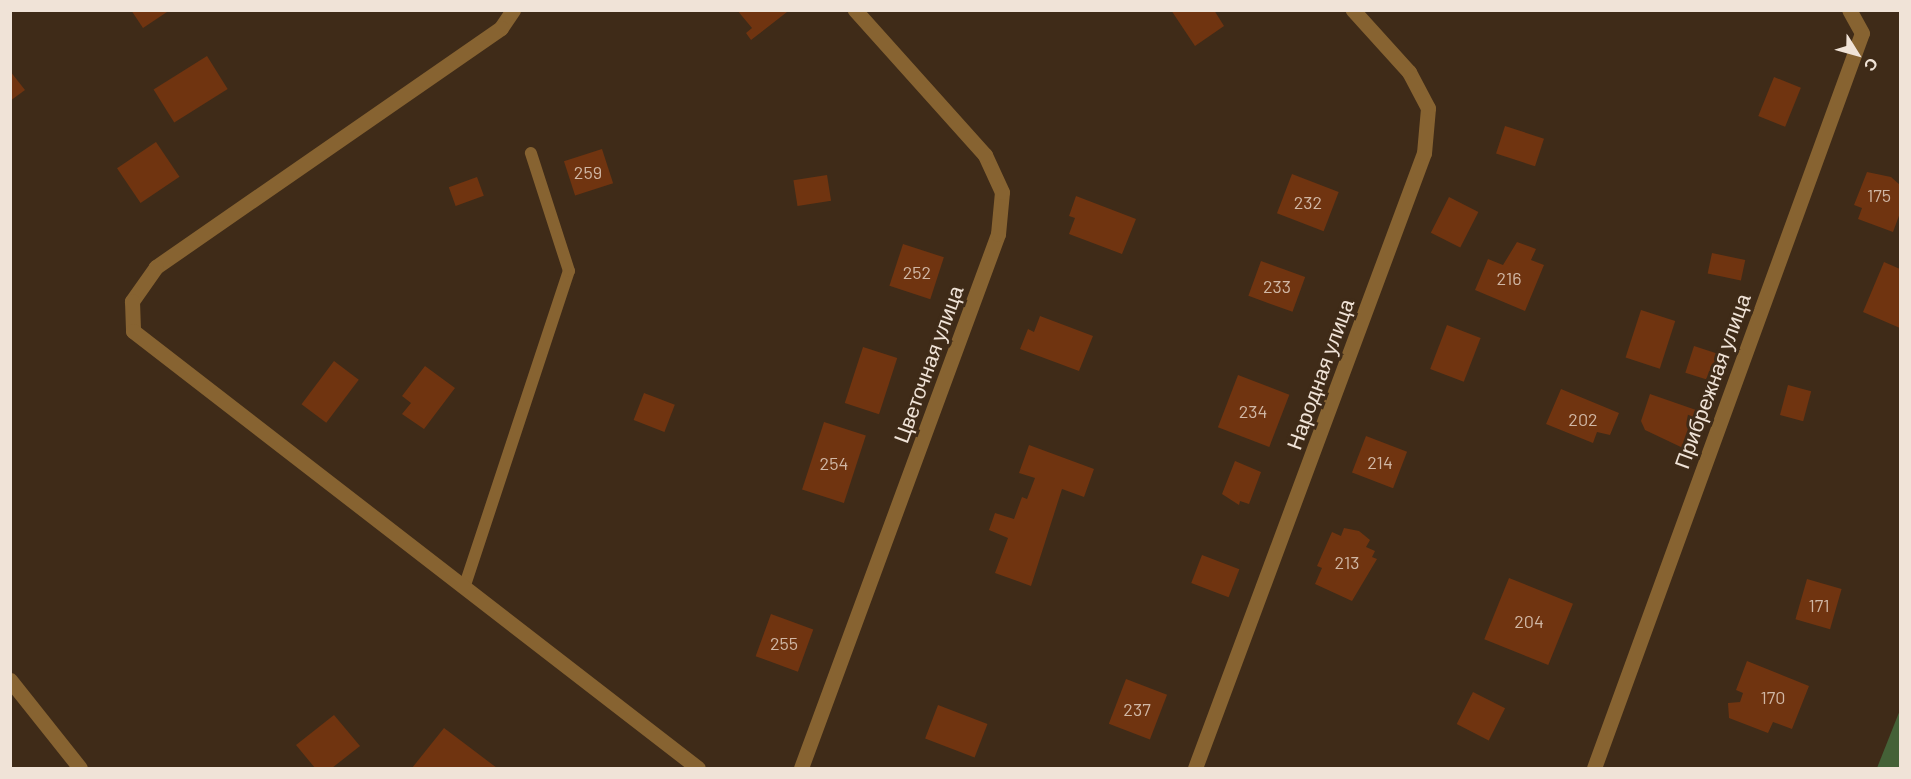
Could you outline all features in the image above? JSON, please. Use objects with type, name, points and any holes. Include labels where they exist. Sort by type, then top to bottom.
[{"type":"street","points":[[513,10],[501,28],[156,267],[132,301],[133,332],[698,768]]},
{"type":"street","name":"Цветочная улица","points":[[801,768],[998,234],[1002,192],[985,154],[855,10]]},
{"type":"street","name":"Народная улица","points":[[1195,768],[1424,153],[1428,108],[1409,72],[1353,10]]},
{"type":"street","name":"Прибрежная улица","points":[[1594,768],[1862,33],[1849,10]]},
{"type":"street","points":[[10,680],[80,768]]},
{"type":"lane","points":[[464,588],[569,271],[531,153]]},
{"type":"green space","points":[[1900,710],[1900,768],[1877,768]]},
{"type":"building","points":[[131,10],[170,10],[143,28]]},
{"type":"building","points":[[737,10],[786,10],[787,12],[751,40],[746,33],[752,28]]},
{"type":"building","points":[[1171,10],[1214,10],[1224,26],[1195,46]]},
{"type":"building","points":[[207,56],[228,89],[174,122],[154,89]]},
{"type":"building","points":[[10,71],[25,90],[10,101]]},
{"type":"building","points":[[1774,77],[1801,88],[1785,127],[1758,116]]},
{"type":"building","points":[[1505,126],[1544,139],[1535,166],[1496,154]]},
{"type":"building","points":[[156,142],[179,177],[141,203],[117,168]]},
{"type":"building","points":[[602,149],[613,183],[575,196],[564,161]]},
{"type":"building","points":[[1867,172],[1891,177],[1900,185],[1900,213],[1893,232],[1858,219],[1862,208],[1854,205]]},
{"type":"building","points":[[1292,174],[1339,192],[1324,231],[1277,213]]},
{"type":"building","points":[[827,175],[831,201],[797,206],[793,180]]},
{"type":"building","points":[[477,177],[484,196],[456,206],[449,187]]},
{"type":"building","points":[[1076,196],[1136,219],[1122,254],[1069,234],[1075,218],[1069,216]]},
{"type":"building","points":[[1449,197],[1478,212],[1460,248],[1431,233]]},
{"type":"building","points":[[1517,242],[1536,249],[1531,260],[1544,265],[1525,311],[1475,290],[1488,259],[1503,265]]},
{"type":"building","points":[[903,244],[944,257],[930,299],[889,286]]},
{"type":"building","points":[[1712,253],[1745,260],[1741,281],[1708,274]]},
{"type":"building","points":[[1261,261],[1305,277],[1293,312],[1248,296]]},
{"type":"building","points":[[1884,262],[1900,269],[1900,328],[1863,312]]},
{"type":"building","points":[[1641,310],[1675,321],[1660,369],[1626,358]]},
{"type":"building","points":[[1040,316],[1093,336],[1079,371],[1020,349],[1028,329],[1034,332]]},
{"type":"building","points":[[1447,325],[1481,338],[1464,382],[1430,369]]},
{"type":"building","points":[[1694,346],[1718,354],[1709,380],[1685,373]]},
{"type":"building","points":[[863,347],[897,358],[879,414],[845,403]]},
{"type":"building","points":[[334,361],[359,380],[326,423],[302,404]]},
{"type":"building","points":[[425,366],[455,388],[424,429],[402,414],[411,403],[402,396]]},
{"type":"building","points":[[1238,375],[1289,395],[1269,447],[1218,427]]},
{"type":"building","points":[[1788,385],[1811,391],[1803,421],[1780,415]]},
{"type":"building","points":[[1561,389],[1619,413],[1610,435],[1597,432],[1593,443],[1546,424]]},
{"type":"building","points":[[644,393],[675,405],[664,432],[634,420]]},
{"type":"building","points":[[1650,394],[1696,410],[1683,448],[1645,430],[1641,421]]},
{"type":"building","points":[[824,422],[866,436],[844,503],[802,490]]},
{"type":"building","points":[[1366,436],[1407,452],[1393,488],[1352,472]]},
{"type":"building","points":[[1029,445],[1094,469],[1084,497],[1062,489],[1031,586],[995,573],[1008,538],[989,530],[995,513],[1014,519],[1022,497],[1027,499],[1035,478],[1019,473]]},
{"type":"building","points":[[1235,461],[1261,472],[1249,504],[1240,501],[1239,505],[1222,494]]},
{"type":"building","points":[[1344,528],[1359,531],[1370,540],[1366,547],[1375,551],[1372,557],[1377,559],[1352,601],[1315,584],[1322,568],[1317,566],[1332,532],[1341,536]]},
{"type":"building","points":[[1202,555],[1239,569],[1229,597],[1191,583]]},
{"type":"building","points":[[1509,578],[1573,604],[1548,665],[1484,639]]},
{"type":"building","points":[[1807,579],[1842,589],[1830,629],[1795,619]]},
{"type":"building","points":[[771,614],[813,629],[798,672],[756,656]]},
{"type":"building","points":[[1747,661],[1809,686],[1792,729],[1773,722],[1768,733],[1729,718],[1728,703],[1740,702],[1743,693],[1736,690]]},
{"type":"building","points":[[1126,679],[1167,695],[1150,740],[1109,724]]},
{"type":"building","points":[[1473,692],[1505,708],[1489,740],[1457,724]]},
{"type":"building","points":[[938,705],[987,724],[975,758],[925,739]]},
{"type":"building","points":[[334,715],[360,746],[332,768],[315,768],[296,745]]},
{"type":"building","points":[[444,728],[497,768],[412,768]]}]
